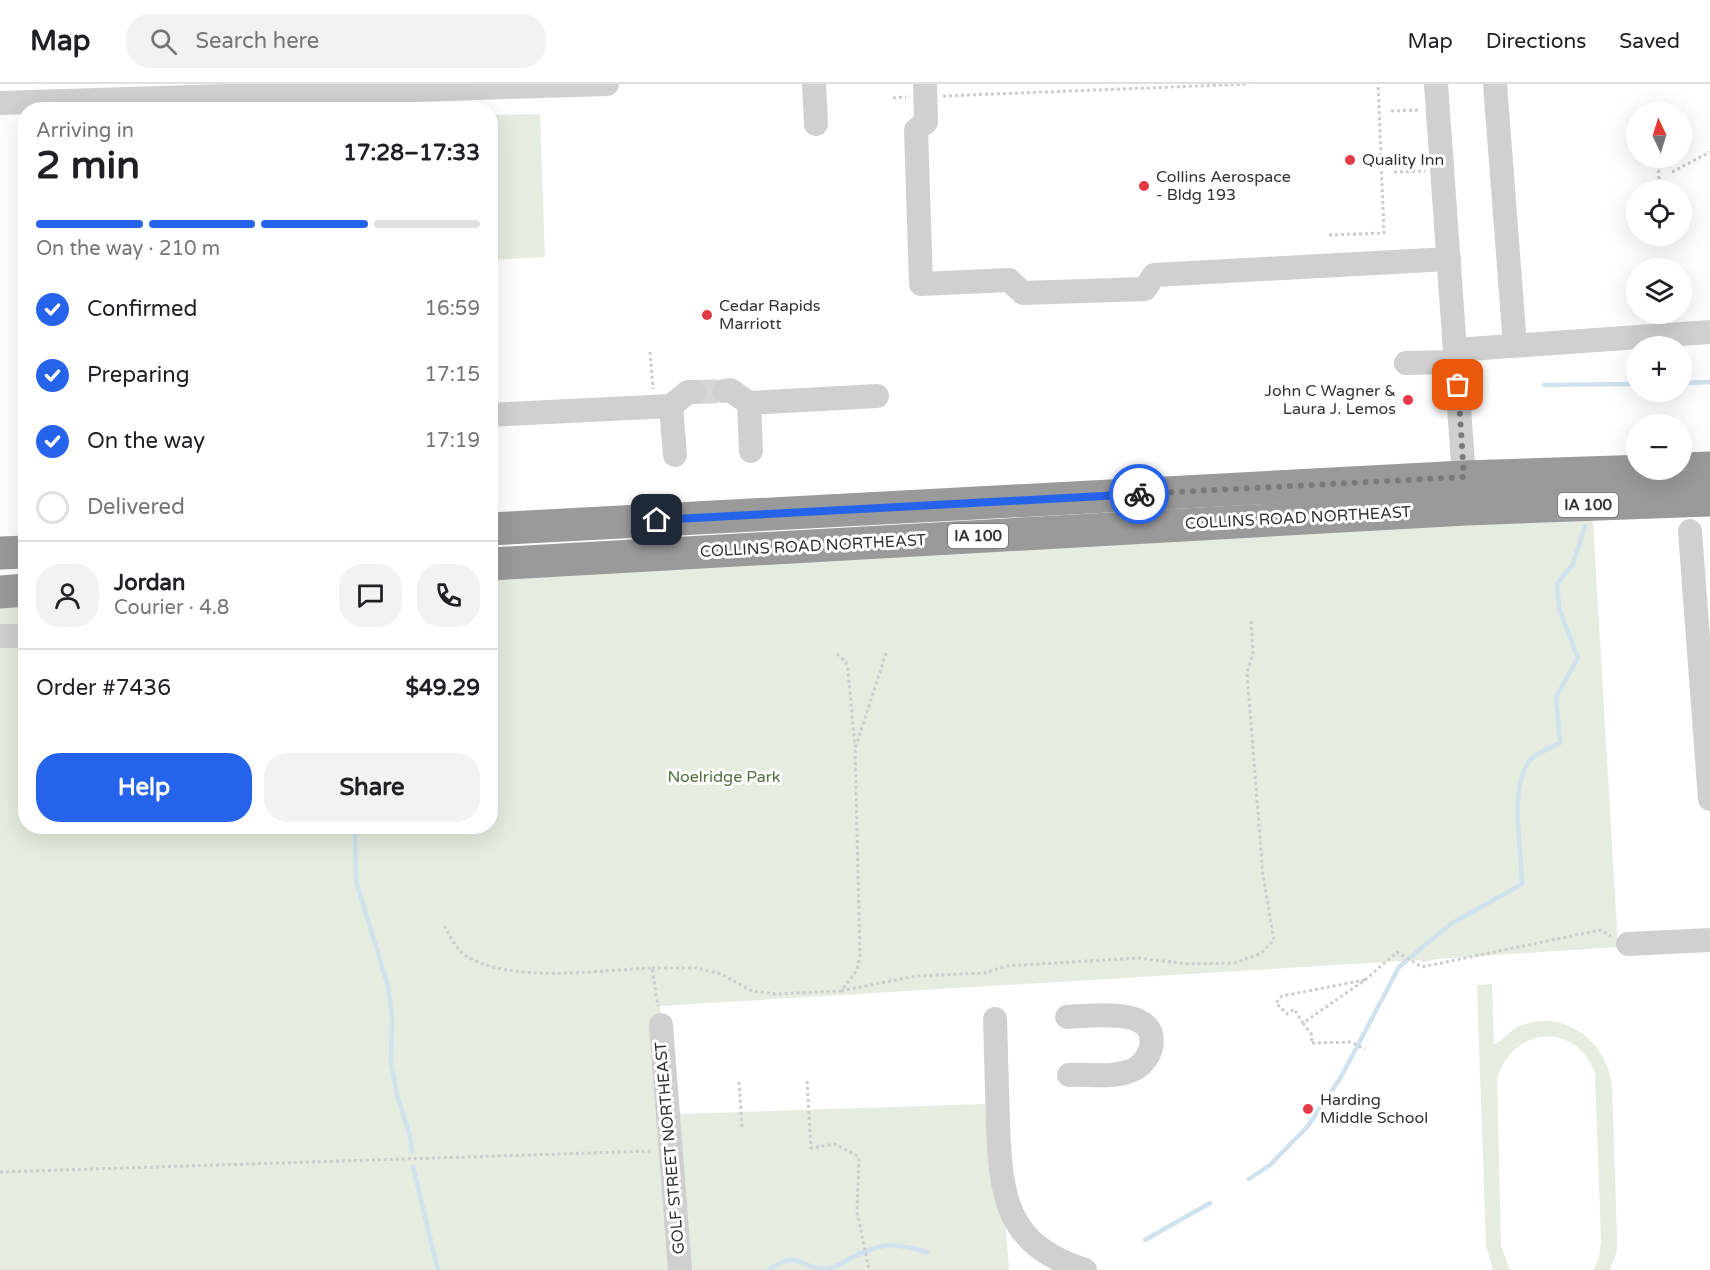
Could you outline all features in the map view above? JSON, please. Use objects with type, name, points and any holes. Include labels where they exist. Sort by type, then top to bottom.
[{"type":"highway","name":"COLLINS ROAD NORTHEAST","points":[[1692,469],[1710,468]]},
{"type":"highway","name":"COLLINS ROAD NORTHEAST","points":[[498,563],[1465,493],[1626,475]]},
{"type":"highway","name":"COLLINS ROAD NORTHEAST","points":[[498,530],[1465,493],[1710,500]]},
{"type":"highway","points":[[0,553],[18,552]]},
{"type":"highway","points":[[0,592],[18,591]]},
{"type":"street","points":[[304,102],[365,101],[607,84]]},
{"type":"street","points":[[814,84],[816,124]]},
{"type":"street","points":[[1436,84],[1465,493]]},
{"type":"street","points":[[1495,84],[1515,345]]},
{"type":"street","points":[[925,90],[926,122],[916,130],[921,284],[1009,280],[1023,293],[1145,289],[1154,275],[1449,259]]},
{"type":"street","points":[[107,102],[175,92],[238,102]]},
{"type":"street","points":[[0,103],[18,103]]},
{"type":"street","points":[[1406,363],[1515,345],[1710,332]]},
{"type":"street","points":[[724,391],[730,390],[748,404],[877,396]]},
{"type":"street","points":[[498,415],[663,407],[688,392],[694,392]]},
{"type":"street","points":[[748,404],[751,451]]},
{"type":"street","points":[[663,407],[675,455]]},
{"type":"street","points":[[1690,531],[1701,554],[1710,799]]},
{"type":"street","points":[[0,636],[18,636]]},
{"type":"street","points":[[1628,944],[1710,940]]},
{"type":"street","points":[[1068,1017],[1129,1016],[1141,1022],[1149,1031],[1151,1045],[1148,1057],[1140,1066],[1130,1071],[1069,1075]]},
{"type":"street","points":[[995,1019],[1000,1164],[1003,1189],[1008,1205],[1023,1233],[1042,1252],[1085,1270]]},
{"type":"street","name":"GOLF STREET NORTHEAST","points":[[661,1025],[680,1270]]},
{"type":"path","points":[[893,98],[925,90],[1249,84]]},
{"type":"path","points":[[1329,235],[1384,233],[1378,84]]},
{"type":"path","points":[[1391,111],[1438,109]]},
{"type":"path","points":[[1672,172],[1710,152]]},
{"type":"path","points":[[1658,168],[1659,180]]},
{"type":"path","points":[[1394,172],[1442,170]]},
{"type":"path","points":[[650,352],[663,407]]},
{"type":"path","points":[[444,926],[463,955],[495,968],[540,972],[698,968],[721,974],[752,992],[776,994],[841,992],[915,976],[985,973],[1006,966],[1138,958],[1189,964],[1234,963],[1260,954],[1274,940],[1263,876],[1247,673],[1253,653],[1251,621]]},
{"type":"path","points":[[855,749],[887,650]]},
{"type":"path","points":[[837,654],[846,662],[848,671],[855,749],[860,955],[857,970],[841,992]]},
{"type":"path","points":[[1303,1023],[1365,980],[1397,952],[1422,967],[1600,930],[1628,944]]},
{"type":"path","points":[[652,969],[661,1025]]},
{"type":"path","points":[[1365,980],[1282,996],[1276,1003],[1287,1014],[1294,1009],[1312,1035],[1311,1043],[1352,1042],[1365,1049]]},
{"type":"path","points":[[807,1081],[811,1148],[835,1144],[859,1157],[856,1195],[869,1270]]},
{"type":"path","points":[[740,1082],[742,1127]]},
{"type":"path","points":[[0,1172],[670,1150]]},
{"type":"green space","points":[[540,114],[545,257],[498,260],[498,115]]},
{"type":"green space","name":"Noelridge Park","points":[[1592,504],[1618,947],[1437,959],[1423,962],[1420,960],[660,1006],[665,1083],[681,1114],[985,1104],[993,1192],[1006,1229],[1009,1270],[0,1270],[0,592],[18,591],[18,834],[498,834],[498,564]]},
{"type":"green space","points":[[1492,984],[1494,1045],[1516,1028],[1532,1022],[1549,1021],[1564,1024],[1590,1040],[1608,1067],[1612,1084],[1617,1239],[1617,1251],[1610,1270],[1593,1270],[1599,1259],[1601,1241],[1595,1073],[1586,1056],[1574,1045],[1560,1038],[1545,1037],[1530,1040],[1516,1048],[1505,1061],[1497,1078],[1501,1246],[1510,1270],[1493,1270],[1486,1246],[1477,985]]},
{"type":"waterway","points":[[1692,383],[1710,382]]},
{"type":"waterway","points":[[1544,385],[1626,384]]},
{"type":"waterway","points":[[1249,1179],[1270,1165],[1308,1126],[1341,1077],[1399,967],[1449,925],[1522,884],[1518,797],[1526,766],[1535,756],[1560,743],[1556,697],[1578,658],[1559,608],[1557,584],[1573,564],[1585,526]]},
{"type":"waterway","points":[[355,834],[356,881],[388,986],[392,1018],[391,1062],[412,1151]]},
{"type":"waterway","points":[[413,1167],[438,1270]]},
{"type":"waterway","points":[[1145,1240],[1210,1203]]},
{"type":"waterway","points":[[769,1270],[787,1260],[800,1261],[817,1268],[828,1269],[872,1249],[888,1245],[905,1246],[927,1252]]},
{"type":"tunnel","points":[[694,392],[724,391]]},
{"type":"way so far","points":[[1139,494],[1464,477],[1458,385]]},
{"type":"place","name":"Quality Inn","points":[[1350,160]]},
{"type":"place","name":"Collins Aerospace - Bldg 193","points":[[1144,186]]},
{"type":"place","name":"Cedar Rapids Marriott","points":[[707,315]]},
{"type":"place","name":"John C Wagner & Laura J. Lemos","points":[[1408,400]]},
{"type":"place","name":"Harding Middle School","points":[[1308,1109]]},
{"type":"route","points":[[657,520],[1139,494]]}]
